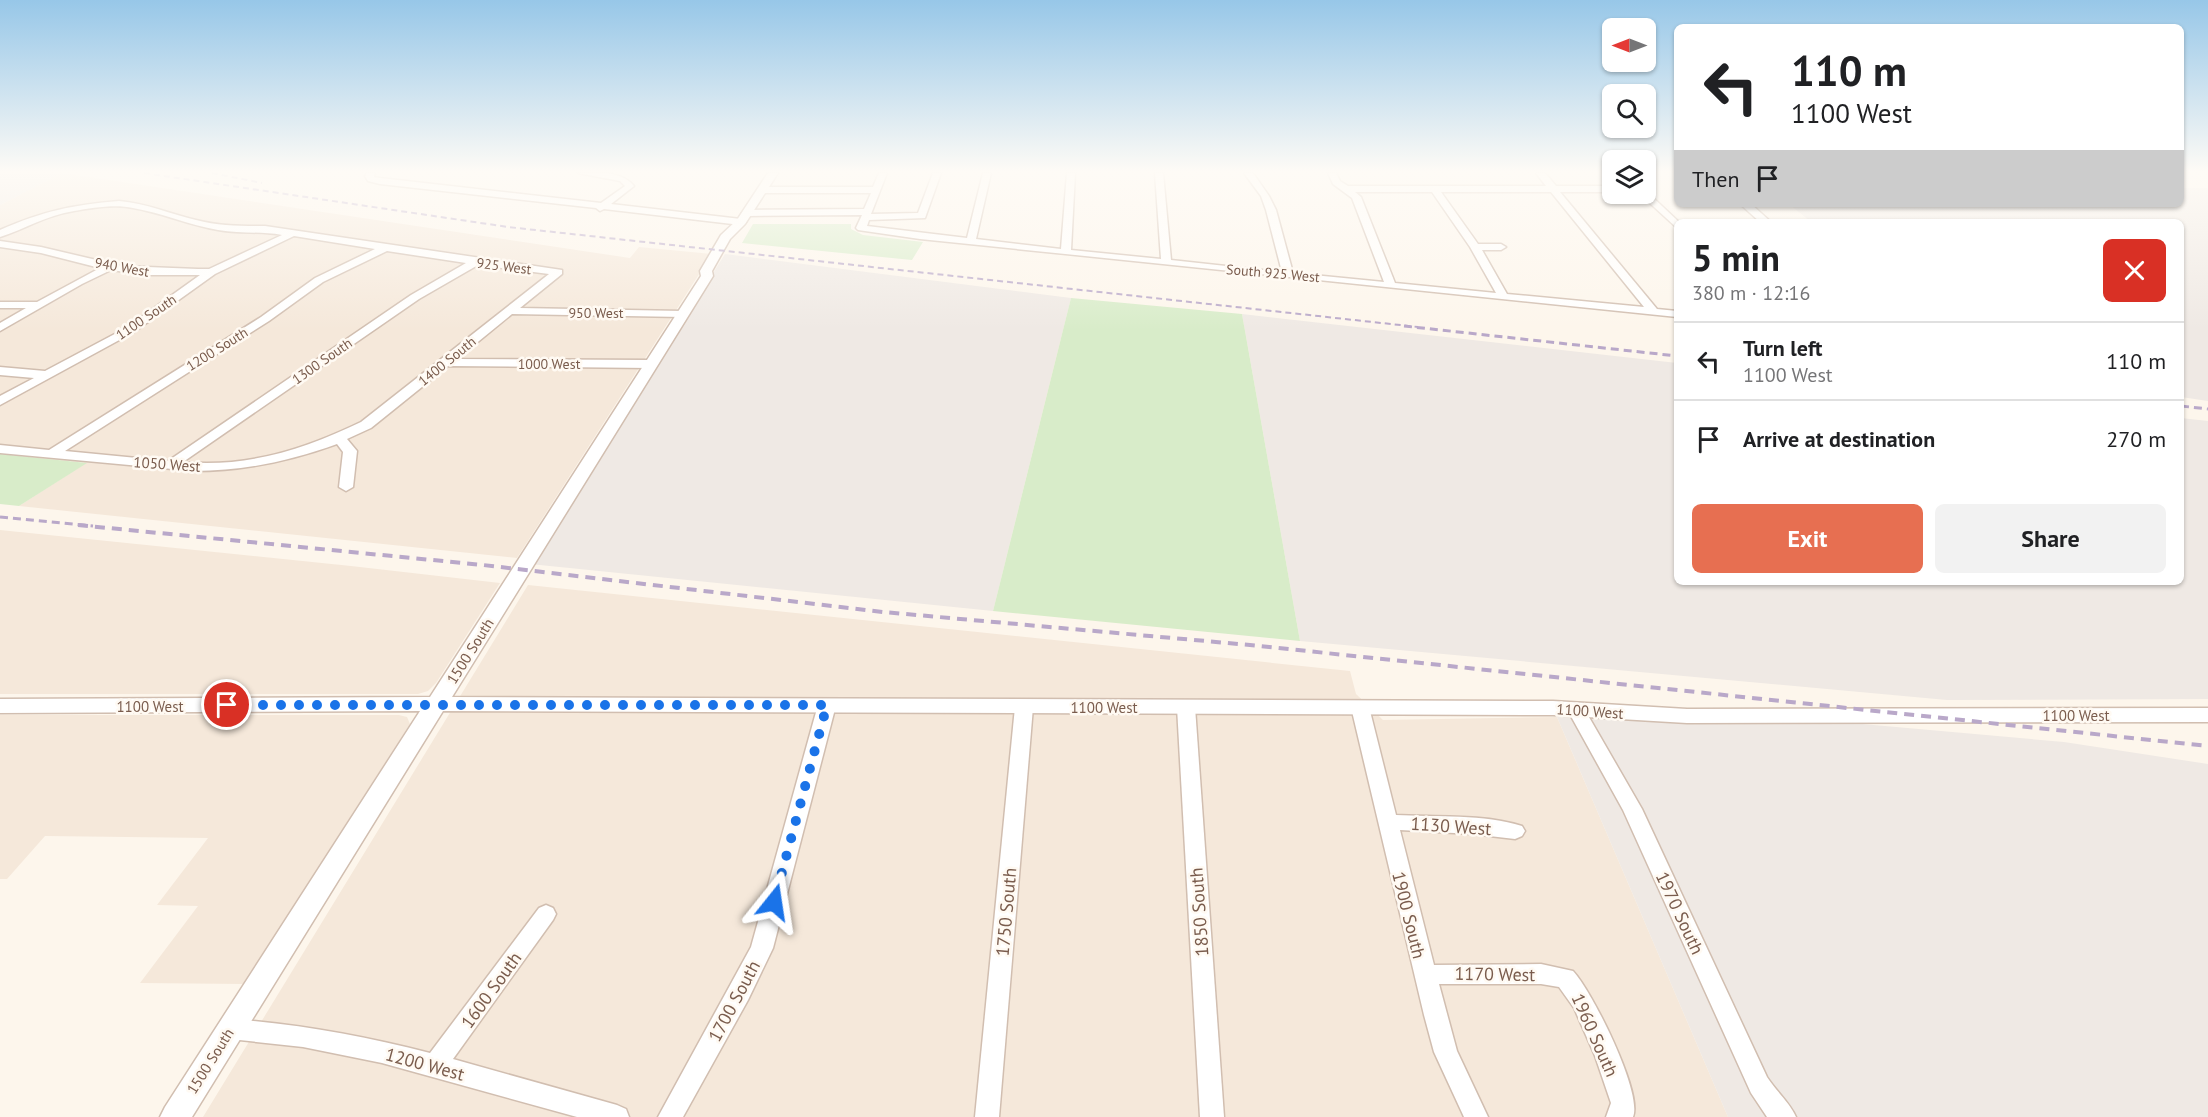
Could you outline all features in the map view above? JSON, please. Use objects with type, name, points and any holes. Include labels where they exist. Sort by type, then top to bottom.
[{"type":"street","name":"925 West","points":[[0,234],[19,225]]},
{"type":"street","name":"925 West","points":[[208,225],[228,229],[265,229],[476,262],[558,272]]},
{"type":"street","name":"1500 South","points":[[174,1117],[707,276],[714,272],[744,225]]},
{"type":"street","name":"South 925 West","points":[[862,225],[861,228],[870,230],[971,242],[1674,314]]},
{"type":"street","points":[[971,242],[975,225]]},
{"type":"street","points":[[1066,252],[1068,225]]},
{"type":"street","points":[[1163,225],[1166,263]]},
{"type":"street","points":[[1275,225],[1288,274]]},
{"type":"street","points":[[1367,225],[1391,285]]},
{"type":"street","points":[[1460,225],[1504,297]]},
{"type":"street","points":[[1584,225],[1653,311]]},
{"type":"street","name":"1100 South","points":[[0,401],[130,330],[211,272],[300,235]]},
{"type":"street","name":"940 West","points":[[0,244],[26,245],[110,267],[148,274],[211,272]]},
{"type":"street","points":[[1475,247],[1501,248]]},
{"type":"street","name":"1200 South","points":[[51,454],[265,319],[319,280],[385,248]]},
{"type":"street","name":"1300 South","points":[[170,465],[415,297],[476,262]]},
{"type":"street","points":[[0,328],[110,267]]},
{"type":"street","name":"1400 South","points":[[335,440],[366,426],[558,272]]},
{"type":"street","points":[[0,305],[38,305]]},
{"type":"street","name":"950 West","points":[[508,311],[683,314]]},
{"type":"street","name":"1000 West","points":[[448,362],[651,364]]},
{"type":"street","points":[[0,371],[46,375]]},
{"type":"street","points":[[335,440],[350,451],[346,487]]},
{"type":"street","name":"1050 West","points":[[0,448],[194,467],[246,465],[285,457],[335,440]]},
{"type":"street","name":"1700 South","points":[[670,1117],[740,993],[762,948],[827,705]]},
{"type":"street","name":"1100 West","points":[[0,706],[1360,707],[1576,709],[1722,716],[2208,715]]},
{"type":"street","name":"1750 South","points":[[987,1117],[1024,707]]},
{"type":"street","name":"1850 South","points":[[1186,707],[1212,1117]]},
{"type":"street","name":"1900 South","points":[[1360,707],[1424,975],[1446,1052],[1476,1117]]},
{"type":"street","name":"1970 South","points":[[1576,709],[1632,809],[1759,1085],[1771,1104],[1784,1117]]},
{"type":"street","name":"1130 West","points":[[1387,822],[1472,826],[1515,831]]},
{"type":"street","name":"1600 South","points":[[435,1065],[546,914]]},
{"type":"street","name":"1170 West","points":[[1424,975],[1541,974],[1565,978]]},
{"type":"street","name":"1960 South","points":[[1565,978],[1579,995],[1619,1106]]},
{"type":"street","name":"1200 West","points":[[230,1029],[300,1035],[353,1045],[435,1065],[617,1117]]},
{"type":"shaded area","points":[[0,225],[410,225],[630,258],[639,247],[712,254],[517,558],[19,506],[86,463],[0,454]]},
{"type":"shaded area","points":[[2184,225],[2208,225],[2208,401],[2184,397]]},
{"type":"shaded area","points":[[725,254],[1071,298],[993,611],[530,564]]},
{"type":"shaded area","points":[[1242,314],[1674,363],[1674,585],[2184,585],[2184,418],[2208,421],[2208,699],[1947,700],[1300,641]]},
{"type":"shaded area","points":[[0,530],[500,583],[436,683],[428,691],[418,694],[0,694]]},
{"type":"shaded area","points":[[528,585],[1350,671],[1356,694],[1383,720],[1557,717],[1728,1117],[203,1117]]},
{"type":"shaded area","points":[[0,715],[399,715],[407,717],[410,724],[244,984],[140,983],[198,906],[157,905],[208,838],[45,836],[7,879],[0,879]]},
{"type":"shaded area","points":[[1557,717],[1851,723],[2064,742],[2208,764],[2208,1117],[1728,1117]]},
{"type":"green space","points":[[752,225],[851,225],[851,229],[863,235],[923,242],[912,260],[742,243]]},
{"type":"green space","points":[[1071,298],[1242,314],[1300,641],[993,611]]},
{"type":"green space","points":[[0,454],[87,463],[19,506],[0,504]]},
{"type":"railway","points":[[495,225],[1418,327]]},
{"type":"railway","points":[[1404,326],[1674,356]]},
{"type":"railway","points":[[2184,406],[2208,409]]},
{"type":"railway","points":[[0,517],[93,526]]},
{"type":"railway","points":[[78,525],[483,565],[883,612],[1250,645],[2208,746]]},
{"type":"route","points":[[227,705],[621,703],[827,705],[774,902]]}]
